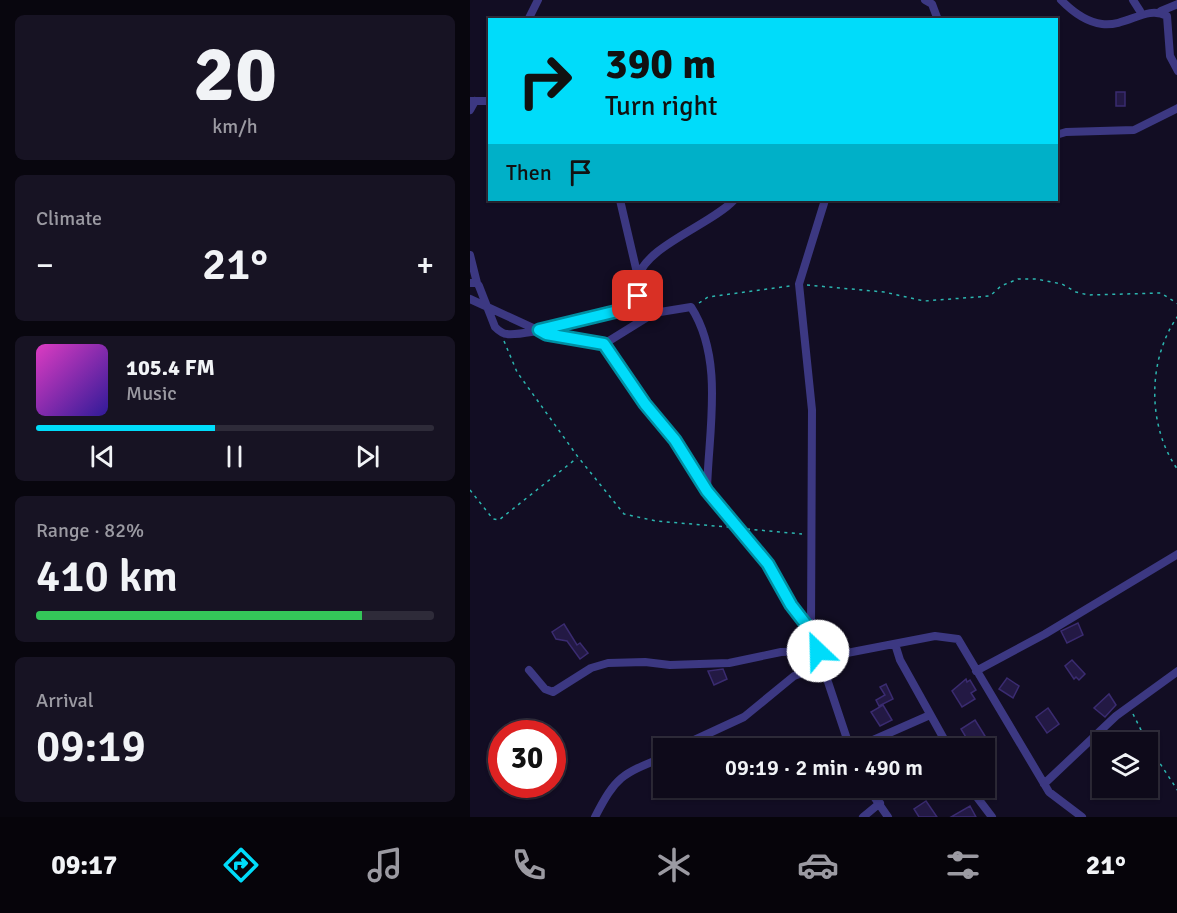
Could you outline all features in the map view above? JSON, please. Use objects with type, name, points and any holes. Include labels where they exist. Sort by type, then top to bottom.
[{"type":"street","points":[[529,18],[538,0]]},
{"type":"street","points":[[925,0],[932,4],[937,18]]},
{"type":"street","points":[[1061,0],[1082,18],[1098,23],[1115,22],[1140,11],[1161,11],[1178,4]]},
{"type":"street","points":[[1133,0],[1140,11]]},
{"type":"street","points":[[1161,11],[1167,16],[1170,56],[1178,70]]},
{"type":"street","points":[[470,110],[473,101]]},
{"type":"street","points":[[1058,134],[1066,132],[1123,133],[1134,130],[1178,108]]},
{"type":"street","points":[[470,255],[474,283],[488,307],[495,327],[503,333],[510,335],[539,330],[630,308],[637,301],[638,277],[620,201]]},
{"type":"street","points":[[638,277],[644,266],[656,254],[675,239],[719,214],[733,201]]},
{"type":"street","points":[[811,631],[812,410],[799,284],[825,201]]},
{"type":"street","points":[[470,299],[546,334],[604,344],[654,312],[691,307],[706,348],[710,374],[711,422],[707,491]]},
{"type":"street","points":[[604,344],[645,404],[675,440],[707,491],[768,564],[791,605],[811,631],[847,738]]},
{"type":"street","points":[[976,671],[1045,634],[1094,602],[1178,554]]},
{"type":"street","points":[[529,670],[545,689],[554,692],[591,668],[608,663],[645,662],[670,665],[729,663],[781,652],[821,658],[935,636],[954,637],[961,643],[1044,784],[1062,804],[1082,817]]},
{"type":"street","points":[[895,644],[900,660],[943,738]]},
{"type":"street","points":[[700,738],[744,717],[785,682],[821,658]]},
{"type":"street","points":[[1044,784],[1129,706],[1178,671]]},
{"type":"street","points":[[878,738],[930,715]]},
{"type":"street","points":[[595,817],[606,796],[624,773],[653,761]]},
{"type":"street","points":[[876,798],[888,817]]},
{"type":"street","points":[[978,798],[992,817]]},
{"type":"street","points":[[863,817],[880,803]]},
{"type":"path","points":[[691,307],[708,297],[799,284],[884,292],[924,301],[990,296],[1001,286],[1018,279],[1036,279],[1062,284],[1088,295],[1161,293],[1178,304]]},
{"type":"path","points":[[1178,316],[1170,327],[1164,345],[1154,399],[1155,418],[1178,470]]},
{"type":"path","points":[[503,333],[507,352],[517,372],[578,457],[624,514],[656,521],[812,535]]},
{"type":"path","points":[[470,490],[493,519],[499,520],[578,457]]},
{"type":"path","points":[[1129,706],[1141,732]]},
{"type":"path","points":[[1158,761],[1178,792]]},
{"type":"building","points":[[1116,92],[1125,92],[1125,106],[1116,106]]},
{"type":"building","points":[[1078,623],[1083,635],[1067,643],[1061,631]]},
{"type":"building","points":[[564,624],[577,645],[580,643],[588,653],[580,659],[567,641],[556,639],[552,632]]},
{"type":"building","points":[[1072,660],[1085,674],[1079,680],[1076,677],[1074,679],[1065,666]]},
{"type":"building","points":[[723,669],[727,679],[714,685],[708,671]]},
{"type":"building","points":[[1007,678],[1019,686],[1013,698],[999,689]]},
{"type":"building","points":[[966,679],[967,682],[970,680],[976,690],[971,693],[975,699],[962,707],[952,691]]},
{"type":"building","points":[[886,684],[893,699],[879,706],[876,700],[885,695],[880,687]]},
{"type":"building","points":[[1109,694],[1116,705],[1105,717],[1094,708]]},
{"type":"building","points":[[883,705],[892,720],[880,726],[871,712]]},
{"type":"building","points":[[1048,708],[1059,724],[1047,733],[1036,717]]},
{"type":"building","points":[[975,720],[985,736],[966,738],[961,729]]},
{"type":"building","points":[[926,801],[937,817],[919,817],[914,809]]},
{"type":"building","points":[[970,806],[976,817],[951,817]]},
{"type":"route","points":[[638,296],[636,305],[630,308],[577,323],[539,330],[546,334],[604,344],[645,404],[675,440],[707,491],[768,564],[791,605],[811,631],[818,651]]}]
